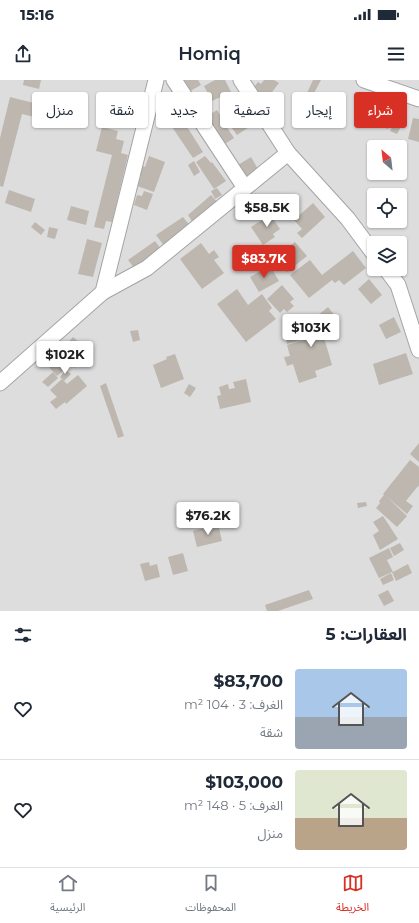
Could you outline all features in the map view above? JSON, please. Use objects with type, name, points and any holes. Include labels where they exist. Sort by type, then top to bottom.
[{"type":"street","points":[[103,292],[156,80]]},
{"type":"street","points":[[174,80],[245,188]]},
{"type":"street","points":[[240,80],[288,153],[348,220],[367,245]]},
{"type":"street","points":[[364,80],[419,99]]},
{"type":"street","points":[[0,383],[103,292],[147,268],[288,153]]},
{"type":"street","points":[[391,276],[398,285],[419,350]]},
{"type":"shaded area","points":[[0,80],[419,80],[419,611],[0,611]]},
{"type":"building","points":[[24,80],[41,80],[39,89],[23,85]]},
{"type":"building","points":[[175,80],[198,80],[201,85],[188,92],[181,92]]},
{"type":"building","points":[[215,80],[225,80],[231,92],[220,92],[220,97],[212,101],[212,92],[207,92],[204,86]]},
{"type":"building","points":[[264,80],[274,80],[279,83],[272,92],[251,91],[258,82],[261,84]]},
{"type":"building","points":[[313,80],[321,80],[315,92],[307,92]]},
{"type":"building","points":[[10,97],[32,102],[32,116],[22,114],[3,187],[0,186],[0,138]]},
{"type":"building","points":[[217,110],[220,115],[220,128],[227,128],[234,138],[219,148],[206,128],[212,128],[212,113]]},
{"type":"building","points":[[413,118],[419,119],[419,142],[408,139]]},
{"type":"building","points":[[102,128],[106,128],[118,131],[116,139],[124,141],[121,153],[128,155],[112,222],[106,221],[104,229],[94,227],[112,155],[96,151]]},
{"type":"building","points":[[173,128],[188,128],[203,152],[193,158]]},
{"type":"building","points":[[232,128],[248,128],[237,135]]},
{"type":"building","points":[[392,128],[400,128],[397,134],[390,131]]},
{"type":"building","points":[[149,156],[165,162],[154,192],[137,186],[141,176],[137,175],[141,165],[145,167]]},
{"type":"building","points":[[205,156],[211,163],[212,162],[226,181],[214,189],[196,162]]},
{"type":"building","points":[[251,157],[262,176],[244,186],[233,168]]},
{"type":"building","points":[[194,161],[200,172],[194,176],[188,165]]},
{"type":"building","points":[[217,188],[222,195],[215,199],[211,191]]},
{"type":"building","points":[[9,190],[35,199],[31,212],[5,203]]},
{"type":"building","points":[[144,191],[153,194],[147,210],[134,205],[137,195],[142,196]]},
{"type":"building","points":[[211,195],[218,203],[193,223],[188,215]]},
{"type":"building","points":[[313,203],[325,217],[302,238],[297,233],[302,229],[294,220]]},
{"type":"building","points":[[71,206],[89,211],[86,225],[67,220]]},
{"type":"building","points":[[278,210],[282,216],[274,220],[280,229],[273,234],[275,237],[263,245],[251,227]]},
{"type":"building","points":[[183,217],[191,227],[165,247],[156,235]]},
{"type":"building","points":[[35,222],[45,230],[41,235],[31,227]]},
{"type":"building","points":[[49,227],[58,229],[55,239],[47,237]]},
{"type":"building","points":[[87,239],[102,243],[93,277],[78,274]]},
{"type":"building","points":[[155,241],[161,249],[135,269],[128,260]]},
{"type":"building","points":[[295,242],[307,256],[287,272],[276,258]]},
{"type":"building","points":[[201,243],[209,254],[214,250],[219,257],[214,260],[224,273],[202,289],[180,259]]},
{"type":"building","points":[[353,251],[366,268],[344,285],[339,280],[335,283],[332,280],[309,298],[290,275],[310,260],[322,275]]},
{"type":"building","points":[[270,266],[279,281],[259,292],[250,277]]},
{"type":"building","points":[[369,279],[382,295],[371,304],[358,289]]},
{"type":"building","points":[[282,285],[294,299],[290,302],[294,306],[287,312],[284,309],[280,313],[267,299]]},
{"type":"building","points":[[237,289],[248,305],[262,294],[272,308],[269,311],[276,319],[246,342],[217,304]]},
{"type":"building","points":[[328,307],[338,320],[323,333],[320,330],[322,335],[323,334],[332,365],[315,371],[317,377],[299,383],[293,364],[287,366],[284,357],[290,356],[287,345],[313,337],[287,344],[286,337],[319,329],[312,320]]},
{"type":"building","points":[[394,317],[401,332],[386,339],[379,325]]},
{"type":"building","points":[[138,330],[140,340],[133,342],[130,331]]},
{"type":"building","points":[[73,337],[89,351],[74,368],[58,354]]},
{"type":"building","points":[[406,353],[413,374],[379,385],[373,364]]},
{"type":"building","points":[[175,354],[184,379],[161,388],[153,365],[167,359],[166,357]]},
{"type":"building","points":[[57,358],[66,368],[57,376],[48,366]]},
{"type":"building","points":[[66,370],[71,374],[64,381],[60,377]]},
{"type":"building","points":[[53,372],[58,378],[48,387],[42,382]]},
{"type":"building","points":[[78,375],[87,386],[66,404],[65,402],[56,409],[50,402],[57,397],[50,390],[62,379],[67,384]]},
{"type":"building","points":[[246,379],[251,402],[220,409],[217,396],[221,395],[219,387],[228,384],[229,389],[235,388],[233,382]]},
{"type":"building","points":[[106,383],[124,436],[118,438],[100,386]]},
{"type":"building","points":[[189,384],[196,388],[190,397],[184,393]]},
{"type":"building","points":[[419,443],[419,462],[410,454]]},
{"type":"building","points":[[410,460],[419,467],[419,487],[418,486],[406,501],[413,506],[407,514],[387,497],[407,516],[397,527],[376,508],[384,495],[383,494]]},
{"type":"building","points":[[366,502],[367,506],[358,508],[357,503]]},
{"type":"building","points":[[383,516],[398,539],[380,550],[373,535],[379,531],[373,522]]},
{"type":"building","points":[[218,524],[222,541],[197,547],[193,531]]},
{"type":"building","points":[[400,543],[404,550],[394,556],[390,548]]},
{"type":"building","points":[[389,548],[393,557],[387,560],[393,572],[408,564],[412,573],[396,581],[392,572],[379,578],[369,558]]},
{"type":"building","points":[[183,553],[188,571],[173,575],[168,557]]},
{"type":"building","points":[[149,562],[150,566],[157,564],[160,577],[145,581],[140,564]]},
{"type":"building","points":[[391,573],[394,580],[383,585],[380,579]]},
{"type":"building","points":[[309,590],[313,599],[278,611],[267,611],[265,605]]},
{"type":"building","points":[[388,590],[394,601],[384,606],[378,595]]}]
